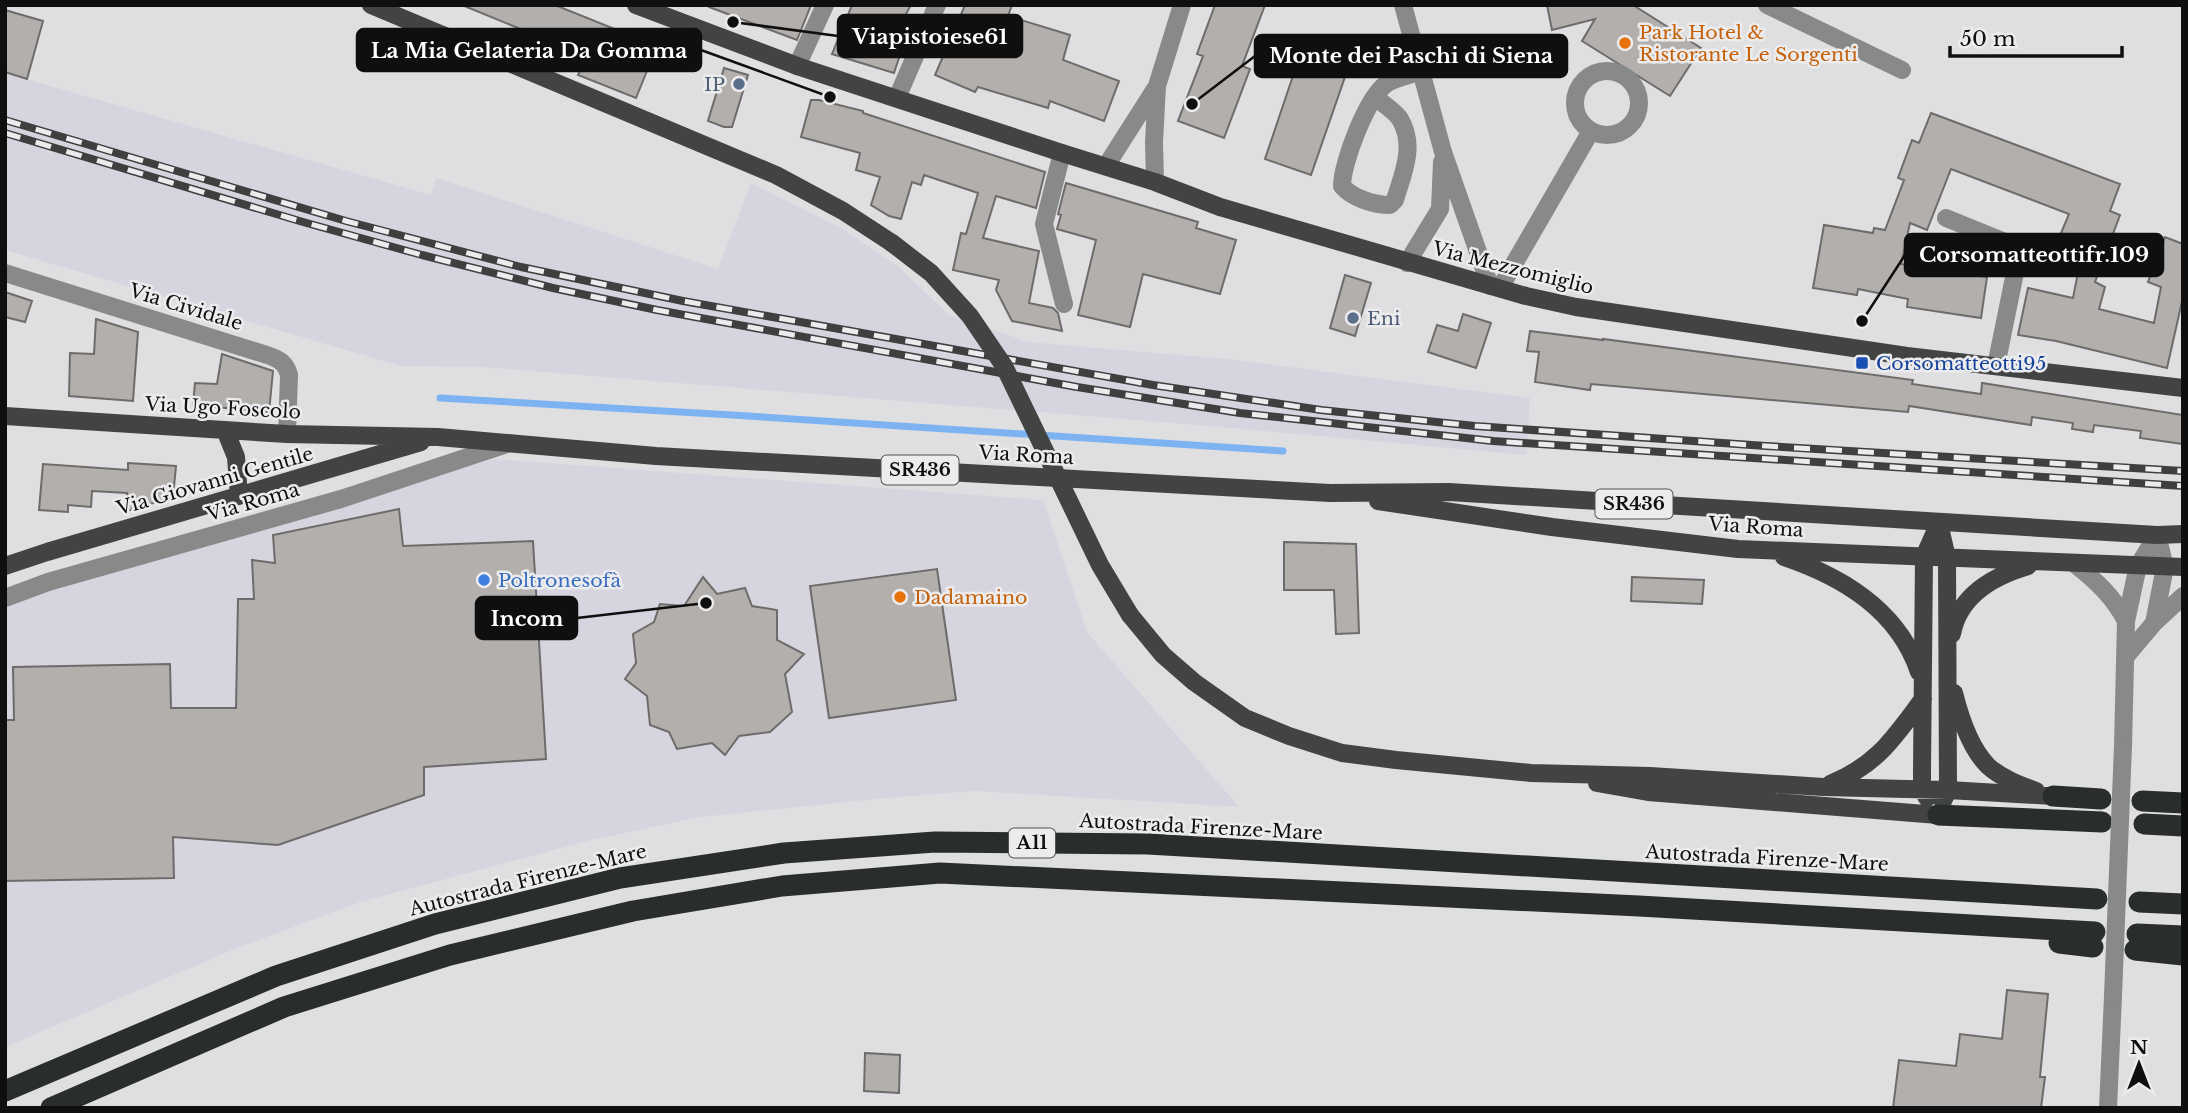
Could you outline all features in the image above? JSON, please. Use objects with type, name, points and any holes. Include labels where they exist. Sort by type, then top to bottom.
[{"type":"highway","points":[[2053,796],[2101,799]]},
{"type":"highway","points":[[2142,801],[2183,803]]},
{"type":"highway","points":[[1938,815],[2102,822]]},
{"type":"highway","points":[[2144,824],[2183,826]]},
{"type":"highway","name":"Autostrada Firenze-Mare","points":[[5,1091],[276,976],[435,924],[620,878],[783,853],[935,842],[1148,844],[2097,899]]},
{"type":"highway","name":"A11","points":[[51,1108],[284,1007],[450,955],[633,911],[782,886],[940,873],[1639,906],[1866,920],[2094,939]]},
{"type":"highway","points":[[2139,902],[2183,904]]},
{"type":"highway","points":[[2183,936],[2136,942],[2183,954]]},
{"type":"main road","points":[[371,5],[776,175],[843,211],[931,273],[970,316],[1004,366],[1100,565],[1130,615],[1163,655],[1194,682],[1245,718],[1342,753],[1531,773],[1648,792],[1938,815]]},
{"type":"main road","name":"Via Mezzomiglio","points":[[636,5],[797,66],[1155,182],[1220,207],[1526,296],[1576,307],[1907,356],[2183,388]]},
{"type":"main road","name":"Via Ugo Foscolo","points":[[5,416],[287,434],[438,438]]},
{"type":"main road","points":[[225,430],[236,457],[239,496]]},
{"type":"main road","name":"Via Giovanni Gentile","points":[[5,566],[438,438]]},
{"type":"main road","name":"Via Roma","points":[[438,438],[656,456],[1329,493],[1449,492],[1939,523],[2157,535],[2183,534]]},
{"type":"main road","name":"Via Roma","points":[[1329,493],[1449,513],[1694,544],[1764,550],[2174,567]]},
{"type":"main road","points":[[1938,815],[1922,789],[1924,557],[1939,523]]},
{"type":"main road","points":[[1938,815],[1948,790],[1947,558],[1939,523]]},
{"type":"main road","points":[[1764,550],[1818,569],[1873,603],[1907,644],[1924,693]]},
{"type":"main road","points":[[2042,562],[1993,579],[1976,592],[1954,620],[1947,659],[1958,710],[1979,755],[1989,768],[2018,784],[2053,796]]},
{"type":"main road","points":[[1823,787],[1851,776],[1874,760],[1894,737],[1924,693]]},
{"type":"main road","points":[[1531,773],[1650,776],[1823,787],[2053,796]]},
{"type":"street","points":[[797,66],[825,5]]},
{"type":"street","points":[[897,98],[937,5]]},
{"type":"street","points":[[1155,182],[1157,86],[1182,5]]},
{"type":"street","points":[[1403,5],[1443,152],[1495,287]]},
{"type":"street","points":[[1768,5],[1902,70]]},
{"type":"street","points":[[1375,97],[1399,118],[1409,142],[1409,154],[1399,189],[1390,205],[1349,194],[1342,186],[1342,172],[1365,112],[1375,97],[1389,82],[1421,71]]},
{"type":"street","points":[[1106,166],[1157,86]]},
{"type":"street","points":[[1495,287],[1591,131]]},
{"type":"street","points":[[1408,263],[1440,209],[1443,152]]},
{"type":"street","points":[[1062,153],[1044,224],[1064,304]]},
{"type":"street","points":[[1946,218],[2020,248],[1996,366]]},
{"type":"street","name":"Via Cividale","points":[[5,273],[280,360],[288,368],[289,375],[287,434]]},
{"type":"street","name":"Via Roma","points":[[5,598],[48,582],[341,499],[510,443]]},
{"type":"street","points":[[2108,1108],[2127,655],[2126,621],[2138,566],[2157,535]]},
{"type":"street","points":[[2154,623],[2174,567],[2157,535]]},
{"type":"street","points":[[2075,564],[2105,590],[2126,621]]},
{"type":"street","points":[[2127,655],[2154,623],[2183,596]]},
{"type":"shaded area","points":[[5,73],[431,195],[436,178],[718,269],[751,183],[843,229],[899,267],[949,315],[1028,342],[1228,359],[1530,398],[1526,455],[1221,427],[482,367],[401,366],[5,250]]},
{"type":"shaded area","points":[[494,459],[1043,500],[1087,632],[1239,807],[975,791],[701,817],[591,840],[360,902],[232,950],[5,1047],[5,606],[52,589]]},
{"type":"building","points":[[462,5],[555,5],[657,46],[636,98],[578,75],[586,56]]},
{"type":"building","points":[[709,5],[811,5],[797,40]]},
{"type":"building","points":[[852,5],[911,5],[898,28],[908,31],[894,73],[832,54]]},
{"type":"building","points":[[965,5],[1012,5],[1008,16],[1070,35],[1063,60],[1119,81],[1104,121],[1050,101],[1048,108],[978,87],[975,92],[935,75]]},
{"type":"building","points":[[1215,5],[1265,5],[1242,66],[1250,69],[1224,138],[1178,121],[1203,56],[1197,54]]},
{"type":"building","points":[[1547,5],[1633,5],[1701,48],[1670,96],[1582,41],[1595,19],[1552,30]]},
{"type":"building","points":[[5,10],[43,21],[27,79],[5,72]]},
{"type":"building","points":[[1300,55],[1347,71],[1311,175],[1265,159]]},
{"type":"building","points":[[724,68],[748,75],[732,127],[708,121]]},
{"type":"building","points":[[811,100],[863,111],[1045,172],[1036,208],[996,196],[983,238],[1039,251],[1029,303],[1053,308],[1058,313],[1062,331],[1012,321],[996,290],[999,280],[953,270],[961,233],[966,234],[978,193],[924,175],[921,185],[912,182],[901,219],[889,216],[871,205],[880,177],[856,170],[860,153],[801,137]]},
{"type":"building","points":[[1931,113],[2120,184],[2110,211],[2120,215],[2095,282],[2105,287],[2099,309],[2154,323],[2161,287],[2148,282],[2165,237],[2183,244],[2183,297],[2167,368],[2056,341],[2018,335],[2028,288],[2073,298],[2083,247],[2059,238],[2069,214],[1951,169],[1927,230],[1910,223],[1901,264],[1987,277],[1981,318],[1907,307],[1908,299],[1858,289],[1857,295],[1813,288],[1824,225],[1873,233],[1874,228],[1885,230],[1904,180],[1898,178],[1912,140],[1919,143]]},
{"type":"building","points":[[1066,183],[1198,222],[1196,228],[1236,240],[1220,294],[1143,274],[1130,327],[1078,315],[1096,240],[1057,229]]},
{"type":"building","points":[[1345,275],[1371,283],[1355,336],[1330,328]]},
{"type":"building","points":[[5,292],[32,301],[25,322],[5,317]]},
{"type":"building","points":[[1463,314],[1491,323],[1476,368],[1428,352],[1437,325],[1458,331]]},
{"type":"building","points":[[96,319],[138,332],[133,401],[69,396],[70,353],[94,354]]},
{"type":"building","points":[[1530,331],[1913,380],[1912,384],[1981,394],[1982,383],[2183,415],[2183,444],[2140,438],[2141,431],[2094,425],[2093,432],[2072,429],[2073,423],[2032,417],[2031,425],[1909,406],[1908,412],[1591,384],[1590,390],[1535,382],[1539,352],[1527,351]]},
{"type":"building","points":[[222,354],[273,371],[269,412],[193,405],[195,383],[217,384]]},
{"type":"building","points":[[128,463],[176,466],[173,497],[127,511],[127,493],[92,491],[91,507],[68,505],[68,512],[39,510],[43,464],[128,470]]},
{"type":"building","points":[[399,509],[403,546],[533,541],[546,759],[424,767],[424,795],[278,845],[173,837],[174,878],[5,881],[5,720],[14,720],[13,667],[170,664],[171,708],[236,708],[238,599],[254,599],[252,560],[275,563],[273,535]]},
{"type":"building","points":[[1284,542],[1356,544],[1359,633],[1336,634],[1334,590],[1284,590]]},
{"type":"building","points":[[937,569],[956,700],[829,718],[810,586]]},
{"type":"building","points":[[703,577],[717,594],[745,588],[752,606],[777,610],[777,640],[804,654],[785,674],[792,712],[770,732],[739,736],[725,755],[712,743],[677,749],[669,732],[650,725],[647,696],[625,679],[636,663],[633,634],[654,622],[660,604],[684,606]]},
{"type":"building","points":[[1632,577],[1704,580],[1702,604],[1631,601]]},
{"type":"building","points":[[2007,990],[2048,994],[2040,1077],[2045,1077],[2041,1108],[1893,1108],[1899,1060],[1956,1066],[1960,1034],[2002,1039]]},
{"type":"building","points":[[865,1053],[900,1055],[899,1093],[864,1091]]},
{"type":"waterway","points":[[440,398],[1283,451]]},
{"type":"railway","points":[[5,120],[346,221],[521,267],[683,301],[1153,385],[1321,410],[1475,426],[2183,471]]},
{"type":"railway","points":[[5,133],[303,222],[553,288],[657,310],[1077,387],[1240,413],[1493,441],[2183,486]]},
{"type":"place","name":"Viapistoiese61","points":[[733,22]]},
{"type":"place","name":"Park Hotel & Ristorante Le Sorgenti","points":[[1625,43]]},
{"type":"place","name":"IP","points":[[739,84]]},
{"type":"place","name":"La Mia Gelateria Da Gomma","points":[[830,97]]},
{"type":"place","name":"Monte dei Paschi di Siena","points":[[1192,104]]},
{"type":"place","name":"Eni","points":[[1353,318]]},
{"type":"place","name":"Corsomatteottifr.109","points":[[1862,321]]},
{"type":"place","name":"Corsomatteotti95","points":[[1862,363]]},
{"type":"place","name":"Poltronesofà","points":[[484,580]]},
{"type":"place","name":"Dadamaino","points":[[900,597]]},
{"type":"place","name":"Incom","points":[[706,603]]}]
